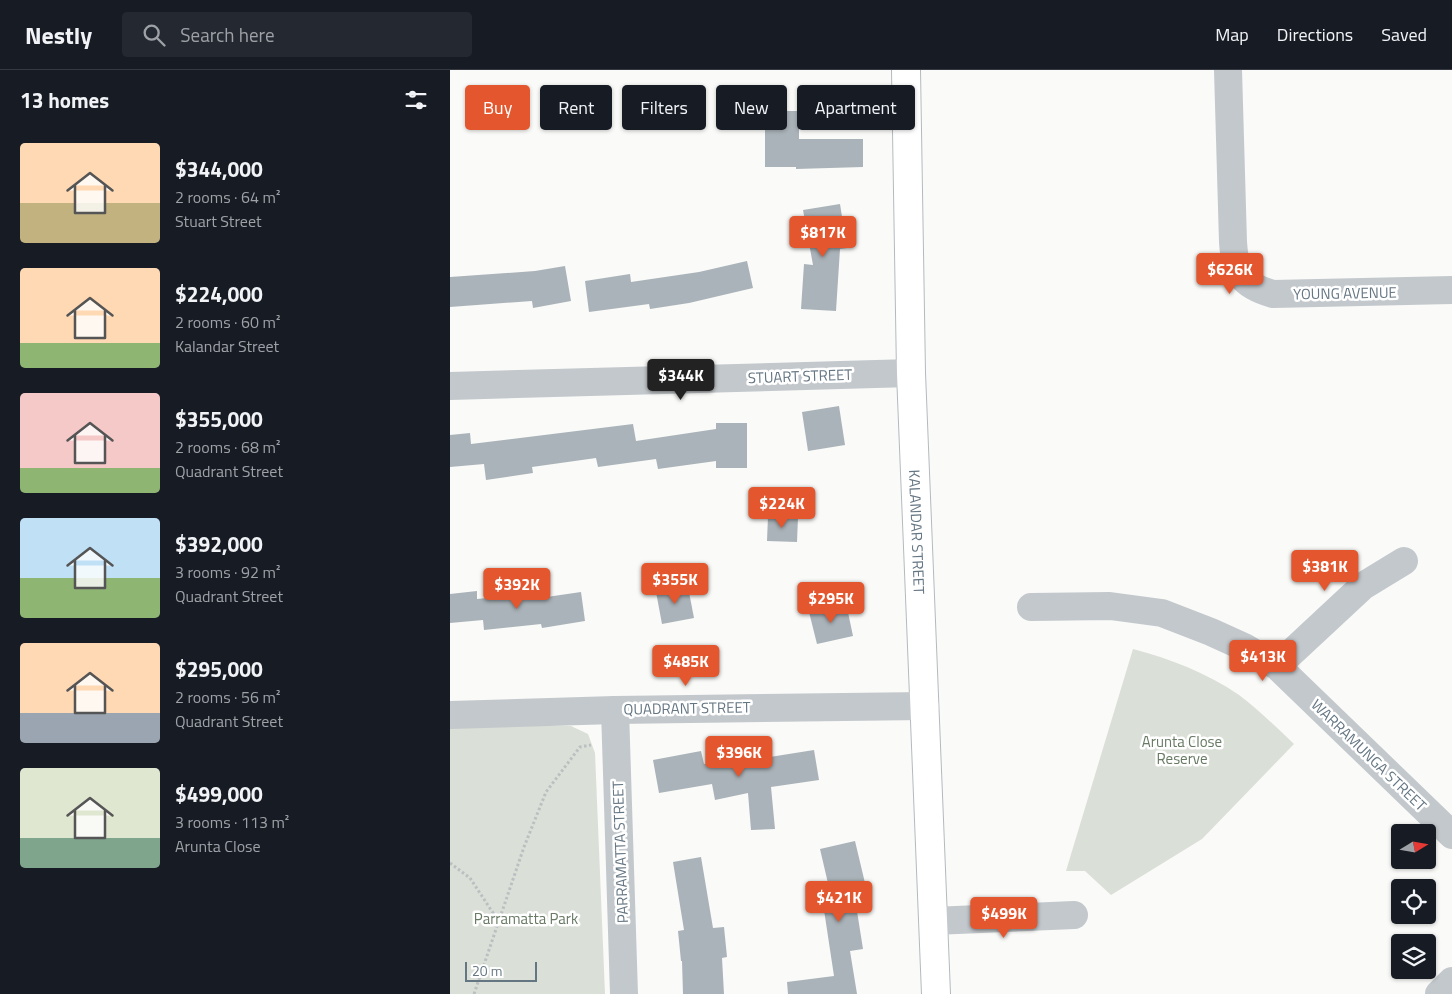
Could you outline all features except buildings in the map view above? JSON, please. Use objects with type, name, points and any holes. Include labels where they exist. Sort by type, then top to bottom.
[{"type":"main road","name":"KALANDAR STREET","points":[[906,70],[911,373],[936,994]]},
{"type":"street","name":"YOUNG AVENUE","points":[[1228,70],[1234,260],[1241,277],[1255,289],[1273,294],[1452,290]]},
{"type":"street","name":"STUART STREET","points":[[450,386],[911,373]]},
{"type":"street","points":[[1277,666],[1363,586],[1404,561]]},
{"type":"street","name":"WARRAMUNGA STREET","points":[[1032,607],[1110,606],[1162,613],[1244,647],[1277,666],[1452,835]]},
{"type":"street","name":"QUADRANT STREET","points":[[450,715],[615,710],[925,706]]},
{"type":"street","name":"PARRAMATTA STREET","points":[[615,710],[624,994]]},
{"type":"street","points":[[932,921],[1074,915]]},
{"type":"street","points":[[1439,994],[1452,981]]},
{"type":"path","points":[[474,994],[524,847],[546,792],[580,747],[617,744]]},
{"type":"path","points":[[450,864],[470,878],[499,922]]},
{"type":"green space","name":"Arunta Close Reserve","points":[[1133,649],[1161,657],[1227,687],[1253,706],[1294,744],[1202,839],[1111,895],[1085,871],[1066,871]]},
{"type":"green space","name":"Parramatta Park","points":[[521,725],[571,726],[588,734],[595,753],[605,994],[450,994],[450,728]]}]
